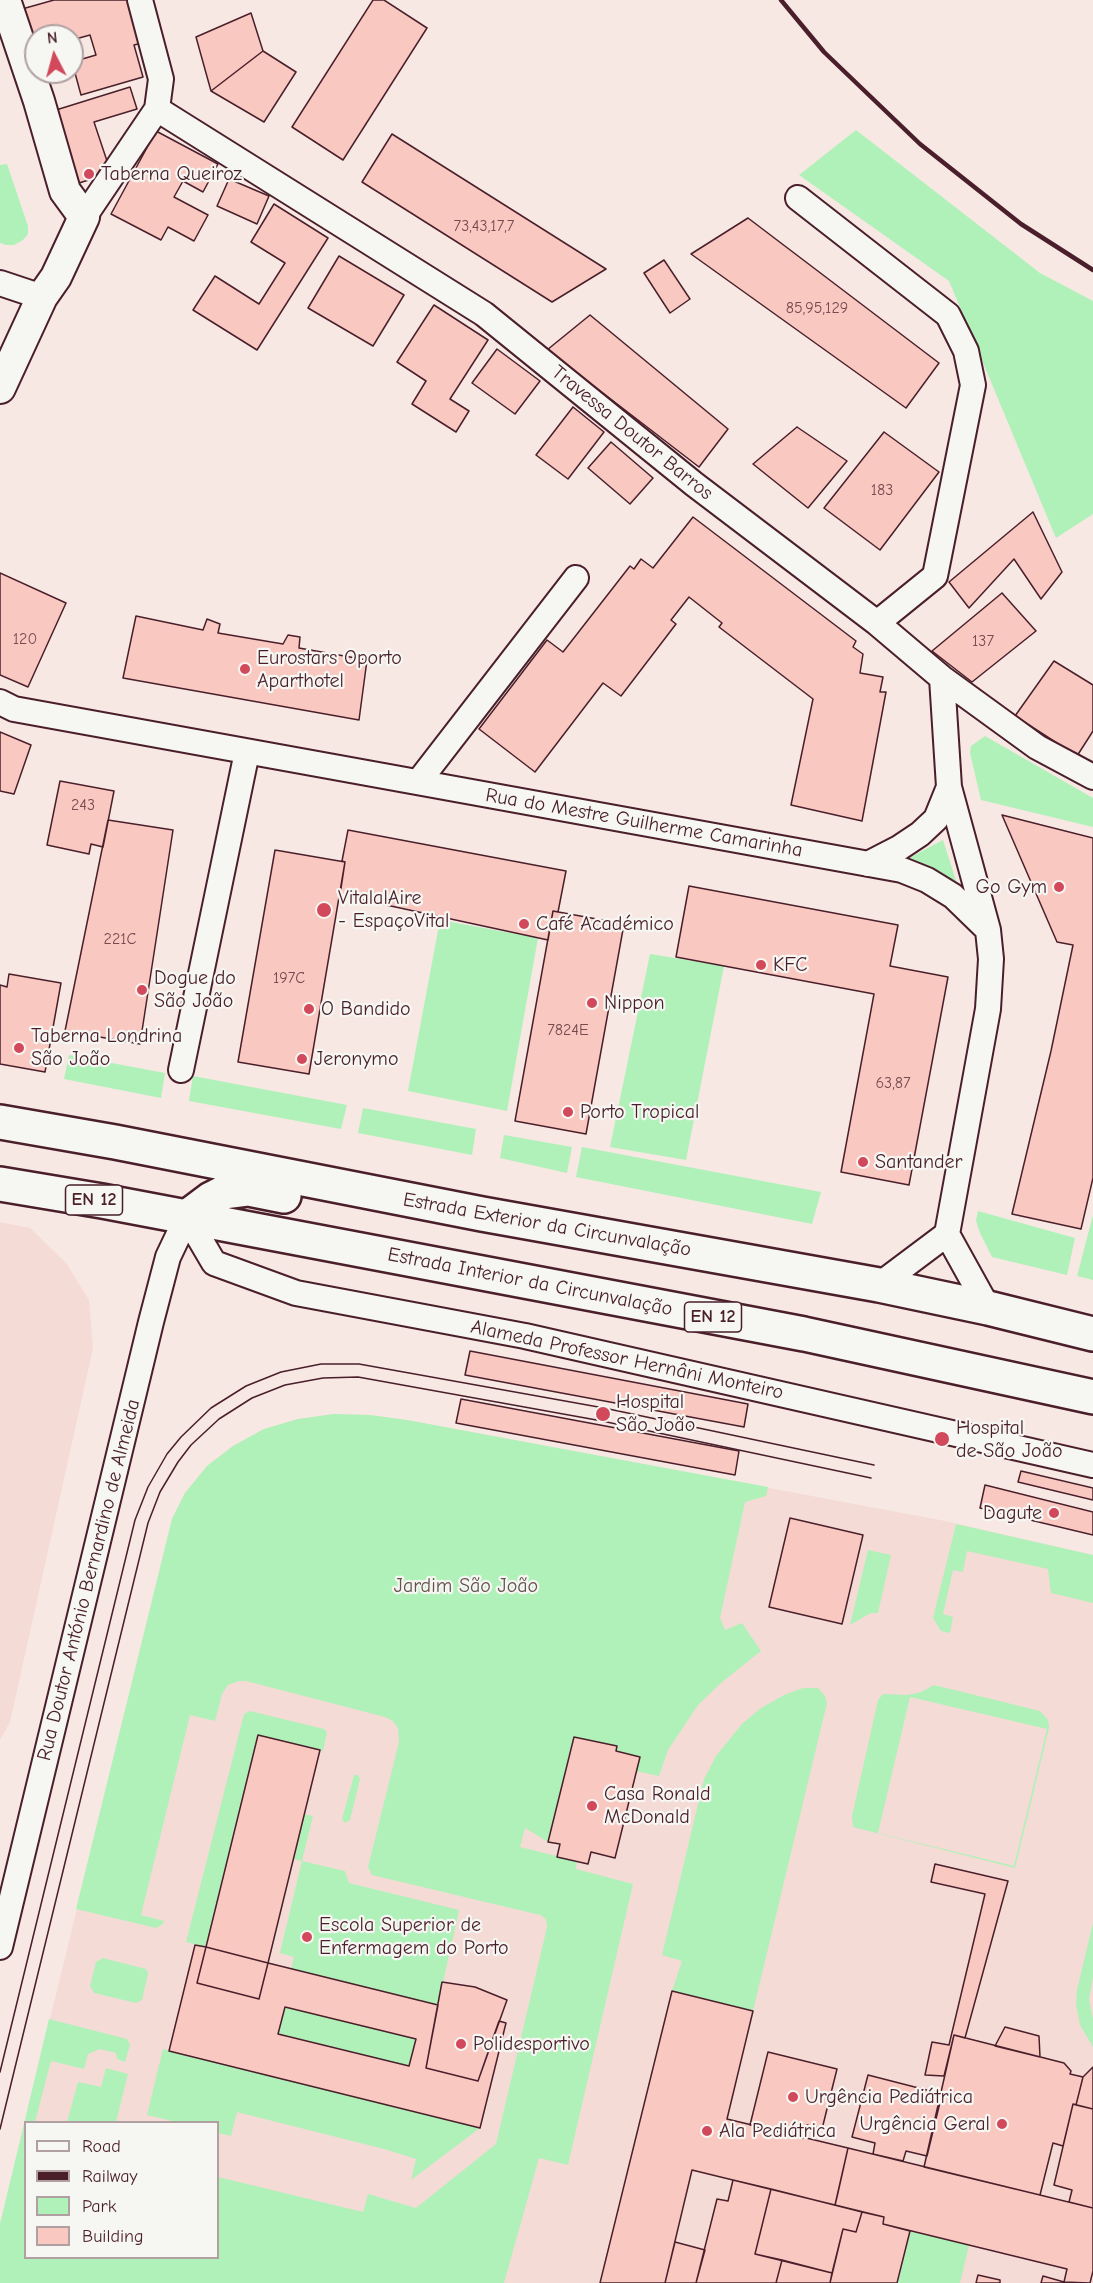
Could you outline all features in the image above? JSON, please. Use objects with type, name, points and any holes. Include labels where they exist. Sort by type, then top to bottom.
[{"type":"main road","name":"Estrada Exterior da Circunvalação","points":[[0,1122],[879,1285],[988,1308],[1093,1334]]},
{"type":"main road","name":"Estrada Interior da Circunvalação","points":[[0,1184],[188,1217],[804,1334],[1093,1397]]},
{"type":"main road","points":[[188,1217],[211,1199],[225,1192],[249,1189],[402,1218],[454,1208]]},
{"type":"street","points":[[5,0],[39,101],[65,191],[84,217]]},
{"type":"street","points":[[0,388],[42,297],[56,277],[84,217],[157,109],[162,79],[140,0]]},
{"type":"street","name":"Travessa Doutor Barros","points":[[157,109],[484,314],[694,484],[878,623],[942,678],[1037,747],[1093,777]]},
{"type":"street","points":[[798,198],[948,315],[966,351],[973,385],[934,576],[878,623]]},
{"type":"street","points":[[0,283],[42,297]]},
{"type":"street","points":[[420,782],[576,578]]},
{"type":"street","points":[[942,678],[949,787],[988,930],[991,959],[988,1009],[948,1234],[988,1308]]},
{"type":"street","name":"Rua do Mestre Guilherme Camarinha","points":[[0,702],[14,709],[902,870],[927,880],[952,896],[988,930]]},
{"type":"street","points":[[181,1070],[247,752]]},
{"type":"street","points":[[868,864],[899,848],[920,834],[936,819],[949,787]]},
{"type":"street","name":"Alameda Professor Hernâni Monteiro","points":[[188,1217],[214,1263],[296,1293],[525,1336],[1093,1465]]},
{"type":"street","name":"Rua Doutor António Bernardino de Almeida","points":[[0,1947],[151,1322],[168,1257],[188,1217]]},
{"type":"street","points":[[879,1285],[948,1234]]},
{"type":"shaded area","points":[[0,1222],[30,1228],[66,1263],[89,1300],[93,1348],[10,1722],[0,1740]]},
{"type":"shaded area","points":[[334,1414],[370,1415],[407,1420],[945,1521],[1093,1555],[1093,2283],[0,2283],[0,2224],[24,2126],[24,2259],[219,2259],[219,2121],[25,2121],[172,1519],[185,1493],[207,1466],[233,1446],[264,1429],[298,1419]]},
{"type":"green space","points":[[856,130],[1040,273],[1093,301],[1093,514],[1056,538],[949,281],[799,175]]},
{"type":"green space","points":[[7,164],[28,226],[28,234],[14,245],[0,243],[0,165]]},
{"type":"green space","points":[[985,736],[1093,798],[1093,827],[981,800],[970,753],[971,746]]},
{"type":"green space","points":[[943,840],[957,884],[909,861],[911,857]]},
{"type":"green space","points":[[440,920],[538,938],[507,1111],[408,1091]]},
{"type":"green space","points":[[650,954],[724,966],[686,1160],[610,1147]]},
{"type":"green space","points":[[69,1055],[165,1073],[161,1098],[64,1079]]},
{"type":"green space","points":[[193,1076],[347,1105],[341,1129],[189,1101]]},
{"type":"green space","points":[[363,1108],[476,1129],[472,1155],[358,1133]]},
{"type":"green space","points":[[504,1135],[572,1147],[567,1173],[500,1158]]},
{"type":"green space","points":[[582,1147],[821,1192],[812,1224],[576,1177]]},
{"type":"green space","points":[[978,1211],[1075,1238],[1067,1275],[992,1257],[976,1221]]},
{"type":"green space","points":[[1093,1215],[1093,1280],[1077,1276]]},
{"type":"green space","name":"Jardim São João","points":[[334,1414],[370,1415],[407,1420],[768,1487],[766,1496],[745,1502],[720,1618],[725,1630],[742,1623],[761,1651],[722,1682],[698,1705],[668,1750],[659,1776],[636,1771],[639,1757],[616,1751],[616,1746],[574,1737],[548,1842],[525,1828],[520,1847],[577,1861],[576,1869],[633,1884],[568,2165],[539,2158],[504,2283],[0,2283],[0,2224],[24,2124],[24,2259],[219,2259],[219,2177],[363,2212],[368,2194],[416,2208],[496,2144],[547,1927],[546,1919],[540,1915],[372,1875],[368,1867],[399,1742],[398,1728],[393,1721],[246,1681],[228,1685],[222,1694],[215,1721],[190,1715],[141,1915],[164,1921],[163,1924],[156,1928],[76,1909],[172,1519],[185,1493],[207,1466],[233,1446],[264,1429],[298,1419]]},
{"type":"green space","points":[[956,1524],[1093,1555],[1093,1603],[1051,1593],[1048,1569],[967,1551],[963,1572],[953,1570],[943,1614],[953,1617],[950,1633],[941,1631],[933,1618]]},
{"type":"green space","points":[[868,1550],[891,1555],[878,1613],[871,1613],[850,1625]]},
{"type":"green space","points":[[934,1685],[1040,1711],[1048,1720],[1049,1728],[1015,1868],[853,1827],[852,1816],[878,1700],[883,1694],[908,1695],[921,1692]],"holes":[[[910,1697],[1047,1729],[1014,1866],[878,1833]]]},
{"type":"green space","points":[[803,1688],[818,1688],[825,1696],[827,1703],[753,2011],[672,1991],[682,1961],[662,1955],[704,1779],[716,1756],[742,1724],[761,1708],[784,1695]]},
{"type":"green space","points":[[250,1711],[324,1729],[327,1732],[323,1751],[258,1735],[206,1947],[186,1942],[244,1714]]},
{"type":"green space","points":[[354,1775],[358,1775],[360,1779],[350,1820],[345,1823],[342,1819]]},
{"type":"green space","points":[[304,1814],[313,1816],[302,1861],[293,1859]]},
{"type":"green space","points":[[302,1861],[345,1871],[349,1883],[459,1910],[438,2005],[291,1969],[294,1957],[280,1953]]},
{"type":"green space","points":[[1093,1923],[1093,1977],[1089,1999],[1093,2019],[1093,2047],[1080,2025],[1076,2004],[1077,1990]]},
{"type":"green space","points":[[103,1958],[146,1969],[148,1974],[142,2000],[136,2003],[94,1993],[90,1986],[96,1962]]},
{"type":"green space","points":[[285,2007],[416,2039],[409,2066],[278,2034]]},
{"type":"green space","name":"Jardim São João","points":[[49,2019],[127,2039],[130,2045],[125,2062],[117,2059],[116,2053],[100,2049],[88,2054],[84,2069],[51,2061],[35,2121],[25,2121]]},
{"type":"green space","points":[[163,2049],[480,2128],[411,2180],[416,2159],[237,2112],[231,2136],[219,2133],[219,2121],[172,2121],[147,2115]]},
{"type":"green space","points":[[106,2068],[128,2074],[116,2121],[67,2121],[78,2082],[101,2087]]},
{"type":"green space","points":[[910,2231],[969,2245],[960,2283],[897,2283]]},
{"type":"building","points":[[54,0],[134,0],[146,42],[134,45],[143,77],[81,95],[78,84],[84,84],[84,58],[96,55],[90,35],[84,37],[84,24],[27,24],[22,9]]},
{"type":"building","points":[[373,0],[384,0],[427,28],[343,160],[292,127]]},
{"type":"building","points":[[251,13],[263,51],[211,91],[196,37]]},
{"type":"building","points":[[263,51],[296,72],[264,122],[211,91]]},
{"type":"building","points":[[130,87],[137,109],[94,122],[111,173],[79,183],[56,110]]},
{"type":"building","points":[[156,131],[218,164],[203,192],[183,181],[174,197],[208,215],[194,241],[168,227],[161,240],[111,214]]},
{"type":"building","points":[[392,134],[606,269],[552,302],[362,182]]},
{"type":"building","points":[[229,179],[269,196],[257,224],[217,206]]},
{"type":"building","points":[[274,204],[328,238],[257,350],[193,310],[215,276],[259,304],[285,263],[251,242]]},
{"type":"building","points":[[748,218],[939,363],[906,408],[691,254]]},
{"type":"building","points":[[339,256],[404,295],[373,346],[308,308]]},
{"type":"building","points":[[664,260],[690,299],[670,313],[644,273]]},
{"type":"building","points":[[434,305],[488,340],[450,399],[469,411],[456,432],[412,404],[426,381],[397,362]]},
{"type":"building","points":[[590,315],[728,429],[699,467],[547,350]]},
{"type":"building","points":[[497,349],[540,381],[515,414],[472,383]]},
{"type":"building","points":[[573,407],[604,432],[568,479],[536,455]]},
{"type":"building","points":[[797,427],[847,461],[808,508],[753,464]]},
{"type":"building","points":[[884,432],[939,472],[880,550],[824,508]]},
{"type":"building","points":[[611,442],[653,478],[630,504],[588,468]]},
{"type":"building","points":[[1033,512],[1062,572],[1041,599],[1014,559],[969,608],[949,582]]},
{"type":"building","points":[[693,517],[856,641],[853,647],[863,654],[860,673],[883,677],[880,692],[886,692],[862,821],[791,805],[813,699],[719,627],[722,623],[689,597],[671,620],[676,624],[621,696],[603,683],[535,772],[479,729],[547,640],[563,652],[630,566],[634,569],[641,559],[653,568]]},
{"type":"building","points":[[0,573],[66,603],[28,687],[0,675]]},
{"type":"building","points":[[1002,593],[1036,631],[972,682],[932,651]]},
{"type":"building","name":"Eurostars Oporto Aparthotel","points":[[136,616],[203,630],[207,619],[220,624],[218,633],[283,644],[288,635],[300,637],[299,648],[367,660],[359,720],[123,678]]},
{"type":"building","points":[[1054,661],[1093,685],[1093,731],[1077,756],[1015,716]]},
{"type":"building","points":[[0,732],[31,745],[14,794],[0,791]]},
{"type":"building","points":[[60,781],[114,791],[103,847],[91,844],[89,854],[47,845]]},
{"type":"building","points":[[1002,815],[1093,838],[1093,1178],[1081,1229],[1012,1214],[1051,1051],[1073,945],[1057,942]]},
{"type":"building","points":[[108,820],[173,830],[140,1044],[65,1031]]},
{"type":"building","points":[[348,830],[566,871],[558,912],[553,911],[548,940],[340,895],[345,862],[342,861]]},
{"type":"building","points":[[275,850],[345,862],[309,1074],[238,1062]]},
{"type":"building","points":[[689,886],[898,925],[890,966],[948,977],[909,1185],[841,1172],[874,994],[676,957]]},
{"type":"building","points":[[553,911],[624,924],[586,1134],[515,1121]]},
{"type":"building","points":[[9,974],[61,983],[45,1072],[0,1064],[0,985],[7,987]]},
{"type":"building","points":[[470,1351],[748,1404],[744,1427],[465,1375]]},
{"type":"building","points":[[461,1399],[739,1451],[735,1475],[456,1423]]},
{"type":"building","points":[[1021,1471],[1093,1488],[1093,1500],[1018,1482]]},
{"type":"building","points":[[985,1485],[1093,1512],[1093,1535],[980,1508]]},
{"type":"building","points":[[790,1518],[863,1535],[842,1624],[769,1607]]},
{"type":"building","points":[[258,1735],[320,1750],[268,1963],[206,1947]]},
{"type":"building","name":"Casa Ronald McDonald","points":[[574,1737],[617,1746],[616,1751],[640,1757],[615,1858],[591,1852],[588,1864],[557,1857],[560,1844],[548,1842]]},
{"type":"building","points":[[935,1864],[1008,1881],[965,2038],[954,2035],[944,2076],[925,2075],[932,2042],[949,2045],[985,1894],[931,1882]]},
{"type":"building","points":[[195,1945],[206,1947],[197,1983],[259,1999],[268,1963],[438,2005],[426,2068],[478,2081],[499,2021],[506,2023],[480,2128],[169,2051]],"holes":[[[285,2007],[416,2039],[409,2066],[278,2034]]]},
{"type":"building","points":[[206,1947],[268,1963],[259,1999],[197,1983]]},
{"type":"building","name":"Polidesportivo","points":[[442,1982],[475,1987],[507,2000],[478,2081],[426,2068]]},
{"type":"building","name":"Ala Pediátrica","points":[[672,1991],[753,2011],[727,2119],[848,2148],[837,2197],[835,2205],[692,2170],[665,2283],[600,2283]]},
{"type":"building","points":[[1005,2027],[1039,2036],[1040,2057],[995,2046]]},
{"type":"building","name":"Urgência Geral","points":[[954,2035],[1064,2063],[1071,2071],[1070,2074],[1083,2077],[1076,2105],[1073,2104],[1063,2146],[1053,2143],[1040,2195],[924,2167]]},
{"type":"building","name":"Urgência Pediátrica","points":[[768,2052],[837,2069],[822,2129],[807,2125],[804,2138],[750,2125]]},
{"type":"building","points":[[1093,2067],[1093,2109],[1076,2105],[1083,2077]]},
{"type":"building","points":[[868,2075],[942,2094],[927,2156],[906,2151],[903,2161],[873,2154],[875,2143],[852,2137]]},
{"type":"building","points":[[1073,2104],[1093,2109],[1093,2208],[1069,2202],[1072,2190],[1054,2185]]},
{"type":"building","points":[[848,2148],[1093,2208],[1093,2271],[1090,2283],[1064,2282],[1067,2269],[883,2224],[884,2217],[835,2205]]},
{"type":"building","points":[[733,2180],[771,2189],[755,2254],[782,2260],[776,2283],[696,2283],[717,2199],[728,2201]]},
{"type":"building","points":[[771,2189],[862,2212],[856,2232],[843,2229],[832,2273],[755,2254]]},
{"type":"building","points":[[862,2212],[884,2217],[883,2224],[910,2231],[897,2283],[830,2283],[843,2229],[856,2232]]},
{"type":"building","points":[[675,2242],[705,2250],[696,2283],[665,2283]]},
{"type":"building","points":[[782,2260],[832,2273],[830,2283],[776,2283]]},
{"type":"building","points":[[978,2275],[1000,2280],[1000,2283],[976,2283]]},
{"type":"building","points":[[1043,2276],[1064,2282],[1069,2283],[1041,2283]]},
{"type":"tram line","points":[[0,2072],[135,1520],[148,1487],[167,1454],[211,1408],[246,1386],[281,1372],[321,1364],[359,1364],[604,1408],[874,1465]]},
{"type":"tram line","points":[[0,2129],[148,1523],[160,1492],[178,1462],[191,1445],[219,1419],[252,1398],[285,1385],[323,1378],[358,1377],[602,1421],[871,1478]]},
{"type":"railway","points":[[781,0],[824,52],[920,144],[1021,224],[1093,270]]},
{"type":"place","name":"Taberna Queiroz","points":[[89,174]]},
{"type":"place","name":"Eurostars Oporto Aparthotel","points":[[245,669]]},
{"type":"place","name":"Go Gym","points":[[1059,887]]},
{"type":"place","name":"VitalalAire - EspaçoVital","points":[[324,910]]},
{"type":"place","name":"Café Académico","points":[[524,924]]},
{"type":"place","name":"KFC","points":[[761,965]]},
{"type":"place","name":"Dogue do São João","points":[[142,990]]},
{"type":"place","name":"Nippon","points":[[592,1003]]},
{"type":"place","name":"O Bandido","points":[[309,1009]]},
{"type":"place","name":"Taberna Londrina São João","points":[[19,1048]]},
{"type":"place","name":"Jeronymo","points":[[302,1059]]},
{"type":"place","name":"Porto Tropical","points":[[568,1112]]},
{"type":"place","name":"Santander","points":[[863,1162]]},
{"type":"place","name":"Hospital São João","points":[[603,1414]]},
{"type":"place","name":"Hospital de São João","points":[[942,1439]]},
{"type":"place","name":"Dagute","points":[[1054,1513]]},
{"type":"place","name":"Casa Ronald McDonald","points":[[592,1806]]},
{"type":"place","name":"Escola Superior de Enfermagem do Porto","points":[[307,1937]]},
{"type":"place","name":"Polidesportivo","points":[[461,2044]]},
{"type":"place","name":"Urgência Pediátrica","points":[[793,2097]]},
{"type":"place","name":"Urgência Geral","points":[[1002,2124]]},
{"type":"place","name":"Ala Pediátrica","points":[[707,2131]]}]
